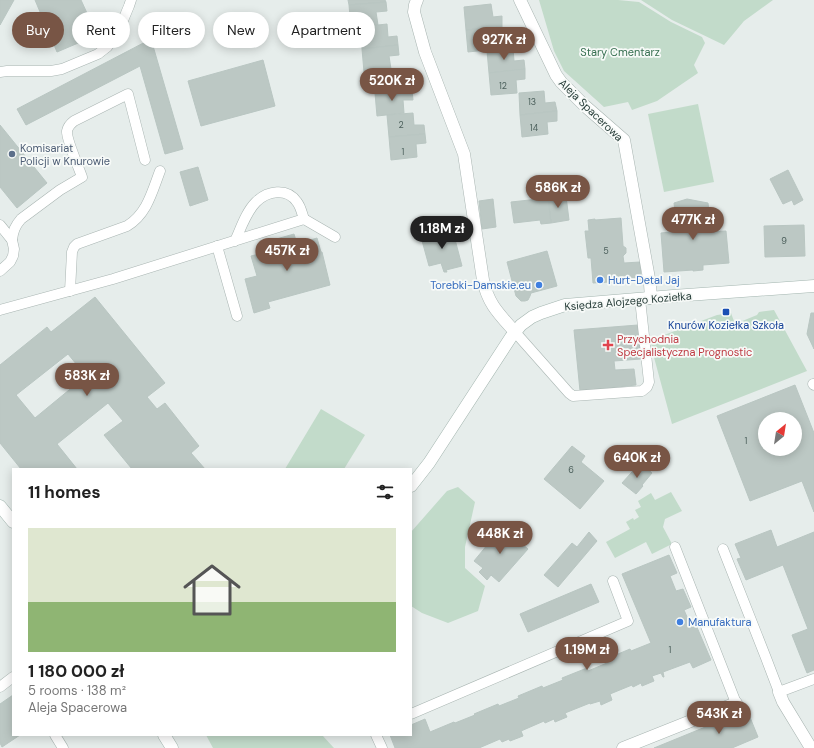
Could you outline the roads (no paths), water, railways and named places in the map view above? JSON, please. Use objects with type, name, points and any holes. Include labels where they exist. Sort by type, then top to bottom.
[{"type":"street","points":[[417,0],[414,12],[425,52],[464,154],[482,280],[485,291],[498,313],[515,332]]},
{"type":"street","name":"Aleja Spacerowa","points":[[520,0],[556,75],[561,82],[585,106],[624,140],[650,284],[645,298]]},
{"type":"street","name":"Księdza Alojzego Koziełka","points":[[412,485],[429,463],[515,332],[521,325],[532,317],[565,306],[645,298],[814,286]]},
{"type":"street","points":[[0,506],[12,521]]},
{"type":"street","points":[[779,692],[783,702],[811,748]]},
{"type":"street","points":[[623,748],[736,703]]},
{"type":"street","points":[[165,736],[172,748]]},
{"type":"lane","points":[[0,72],[52,71],[62,69],[98,54],[107,47],[119,30],[131,0]]},
{"type":"lane","points":[[0,271],[10,262],[13,256],[14,249],[12,240],[14,229],[21,219],[70,183],[82,177],[67,136],[68,127],[70,124],[128,94],[145,160]]},
{"type":"lane","points":[[70,291],[72,252],[74,247],[77,244],[133,223],[147,204],[160,172]]},
{"type":"lane","points":[[235,241],[251,208],[256,202],[263,196],[278,192],[286,193],[297,201],[304,219],[335,237]]},
{"type":"lane","points":[[0,310],[113,279],[304,219]]},
{"type":"lane","points":[[0,225],[12,240]]},
{"type":"lane","points":[[217,246],[236,316]]},
{"type":"lane","points":[[515,332],[568,393],[573,396],[642,391],[647,388],[648,382],[645,298]]},
{"type":"lane","points":[[675,547],[736,703]]},
{"type":"lane","points":[[723,549],[779,692],[814,679]]},
{"type":"lane","points":[[412,714],[628,621],[613,581]]},
{"type":"lane","points":[[0,687],[12,678]]},
{"type":"lane","points":[[56,736],[64,748]]},
{"type":"lane","points":[[376,736],[382,748]]},
{"type":"place","name":"Komisariat Policji w Knurowie","points":[[12,154]]},
{"type":"place","name":"Hurt-Detal Jaj","points":[[600,280]]},
{"type":"place","name":"Torebki-Damskie.eu","points":[[539,285]]},
{"type":"place","name":"Knurów Koziełka Szkoła","points":[[726,312]]},
{"type":"place","name":"Przychodnia Specjalistyczna Prognostic","points":[[608,345]]},
{"type":"place","name":"Manufaktura","points":[[680,622]]},
{"type":"park label","name":"Stary Cmentarz","points":[[620,52]]}]
